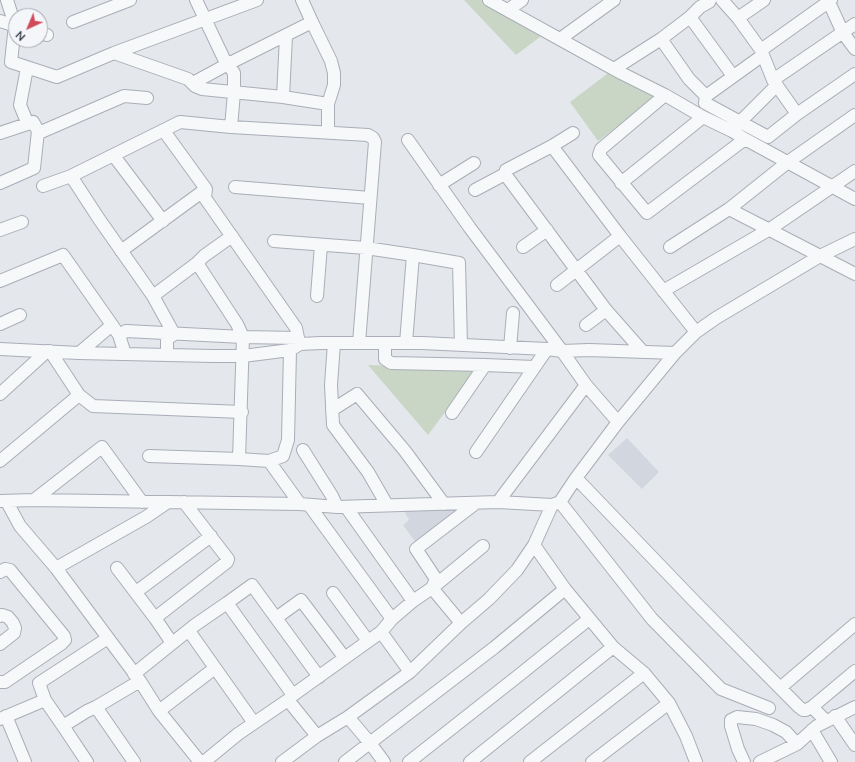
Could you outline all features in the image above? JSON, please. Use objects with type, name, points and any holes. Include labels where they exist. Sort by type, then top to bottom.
[{"type":"street","points":[[73,22],[130,0]]},
{"type":"street","points":[[196,0],[224,59],[234,73],[231,127]]},
{"type":"street","points":[[9,48],[5,61],[57,77],[114,53],[257,0]]},
{"type":"street","points":[[302,0],[331,61],[334,72],[334,85],[328,104],[328,132]]},
{"type":"street","points":[[489,0],[614,69],[665,95],[700,116],[768,137],[796,114],[855,74]]},
{"type":"street","points":[[508,10],[522,0]]},
{"type":"street","points":[[560,39],[612,0]]},
{"type":"street","points":[[614,69],[660,39],[710,0]]},
{"type":"street","points":[[722,0],[738,18],[762,53],[775,83],[796,114]]},
{"type":"street","points":[[738,18],[764,0]]},
{"type":"street","points":[[622,183],[700,116],[705,99],[830,0],[843,33],[855,49]]},
{"type":"street","points":[[690,17],[733,76]]},
{"type":"street","points":[[193,83],[312,22]]},
{"type":"street","points":[[736,126],[775,83],[855,24]]},
{"type":"street","points":[[283,97],[286,36]]},
{"type":"street","points":[[660,39],[705,99],[736,126],[745,140],[855,199]]},
{"type":"street","points":[[114,53],[188,79],[202,89],[283,97],[328,104]]},
{"type":"street","points":[[27,68],[20,105],[27,122]]},
{"type":"street","points":[[665,95],[600,149],[599,155],[647,213],[745,140]]},
{"type":"street","points":[[38,131],[43,131],[124,96],[147,98]]},
{"type":"street","points":[[670,247],[729,209],[788,162],[855,116]]},
{"type":"street","points":[[0,133],[27,122],[33,122],[38,131],[34,168],[0,183]]},
{"type":"street","points":[[43,186],[71,176],[114,156],[180,122],[231,127],[368,135],[375,142],[358,343]]},
{"type":"street","points":[[149,456],[239,458],[269,461],[283,456],[288,440],[296,344],[296,328],[206,198],[206,190],[170,127]]},
{"type":"street","points":[[475,190],[505,174],[506,170],[552,146],[573,133]]},
{"type":"street","points":[[408,140],[470,228],[586,385],[618,422]]},
{"type":"street","points":[[552,146],[620,236],[696,332]]},
{"type":"street","points":[[114,156],[163,221]]},
{"type":"street","points":[[440,186],[474,163]]},
{"type":"street","points":[[663,291],[770,229],[855,171]]},
{"type":"street","points":[[505,174],[606,310],[643,352]]},
{"type":"street","points":[[71,176],[153,296],[174,334]]},
{"type":"street","points":[[236,187],[370,198]]},
{"type":"street","points":[[121,251],[206,190]]},
{"type":"street","points":[[729,209],[855,274]]},
{"type":"street","points":[[0,230],[22,222]]},
{"type":"street","points":[[523,247],[547,230]]},
{"type":"street","points":[[153,296],[232,236]]},
{"type":"street","points":[[557,285],[620,236]]},
{"type":"street","points":[[282,762],[410,672],[460,623],[489,599],[517,570],[534,545],[556,504],[618,422],[675,353],[696,332],[716,318],[820,256],[855,239]]},
{"type":"street","points":[[274,241],[366,248],[460,263],[461,345]]},
{"type":"street","points":[[317,296],[321,244]]},
{"type":"street","points":[[0,281],[63,255],[119,335],[125,354]]},
{"type":"street","points":[[406,343],[413,255]]},
{"type":"street","points":[[196,263],[237,324],[243,337],[242,412],[239,458]]},
{"type":"street","points":[[586,325],[606,310]]},
{"type":"street","points":[[510,348],[513,312]]},
{"type":"street","points":[[0,324],[20,314]]},
{"type":"street","points":[[79,353],[112,325]]},
{"type":"street","points":[[119,335],[126,331],[243,337],[296,344],[406,343],[562,351],[589,350],[675,353]]},
{"type":"street","points":[[167,355],[168,339],[174,334]]},
{"type":"street","points":[[334,343],[331,385],[333,425],[368,472],[387,505]]},
{"type":"street","points":[[385,343],[385,359],[391,363],[534,367]]},
{"type":"street","points":[[0,349],[79,353],[243,356],[296,344]]},
{"type":"street","points":[[476,452],[547,350]]},
{"type":"street","points":[[0,394],[48,351]]},
{"type":"street","points":[[48,351],[79,395],[93,406],[242,412]]},
{"type":"street","points":[[452,413],[485,365]]},
{"type":"street","points":[[498,502],[586,385]]},
{"type":"street","points":[[332,410],[357,394],[405,451],[444,504]]},
{"type":"street","points":[[0,461],[79,395]]},
{"type":"street","points":[[34,500],[102,447],[142,502]]},
{"type":"street","points":[[303,450],[332,496],[413,601]]},
{"type":"street","points":[[269,461],[304,504],[392,620]]},
{"type":"street","points":[[576,478],[696,603],[802,710],[812,707],[855,671]]},
{"type":"street","points":[[3,500],[304,504],[341,507],[498,502],[556,504],[652,619],[721,689],[769,708]]},
{"type":"street","points":[[3,500],[20,526],[56,568],[108,638],[159,711],[200,762]]},
{"type":"street","points":[[56,568],[146,518],[168,502]]},
{"type":"street","points":[[155,618],[227,562],[228,559],[184,502]]},
{"type":"street","points":[[432,588],[436,579],[416,549],[476,503]]},
{"type":"street","points":[[136,592],[211,536]]},
{"type":"street","points":[[534,545],[565,590],[613,647],[644,673],[668,703],[686,736],[696,762]]},
{"type":"street","points":[[204,762],[238,734],[381,632],[413,601],[432,588],[483,546]]},
{"type":"street","points":[[117,568],[172,643]]},
{"type":"street","points":[[0,572],[5,569],[10,570],[64,636],[65,640],[5,682],[0,682]]},
{"type":"street","points":[[63,726],[96,707],[137,678],[172,643],[252,585],[319,677]]},
{"type":"street","points":[[432,588],[460,623]]},
{"type":"street","points":[[345,762],[489,652],[565,590]]},
{"type":"street","points":[[333,593],[368,641]]},
{"type":"street","points":[[276,618],[301,600],[344,657]]},
{"type":"street","points":[[227,603],[317,736]]},
{"type":"street","points":[[0,616],[2,615],[8,617],[15,628],[14,633],[0,644]]},
{"type":"street","points":[[408,762],[589,618]]},
{"type":"street","points":[[780,688],[855,624]]},
{"type":"street","points":[[189,631],[254,723]]},
{"type":"street","points":[[381,632],[410,672]]},
{"type":"street","points":[[86,762],[45,700],[39,683],[108,638]]},
{"type":"street","points":[[470,762],[613,647]]},
{"type":"street","points":[[159,711],[215,668]]},
{"type":"street","points":[[530,762],[644,673]]},
{"type":"street","points":[[25,762],[3,717],[45,700]]},
{"type":"street","points":[[592,762],[608,757],[668,703]]},
{"type":"street","points":[[96,707],[134,762]]},
{"type":"street","points":[[812,707],[831,719],[855,745]]},
{"type":"street","points":[[760,762],[797,744],[812,730],[831,719],[854,709]]},
{"type":"street","points":[[348,717],[384,762]]},
{"type":"street","points":[[744,762],[738,749],[731,726],[732,720],[737,717],[756,719],[773,725],[786,732],[797,744]]},
{"type":"street","points":[[812,730],[831,762]]},
{"type":"shaded area","points":[[627,438],[659,472],[642,489],[608,455]]},
{"type":"shaded area","points":[[403,509],[463,509],[417,544],[403,525],[409,520]]},
{"type":"green space","points":[[464,0],[482,0],[544,34],[516,55]]},
{"type":"green space","points":[[611,71],[658,96],[598,141],[570,102]]},
{"type":"green space","points":[[368,365],[477,369],[428,435]]}]
